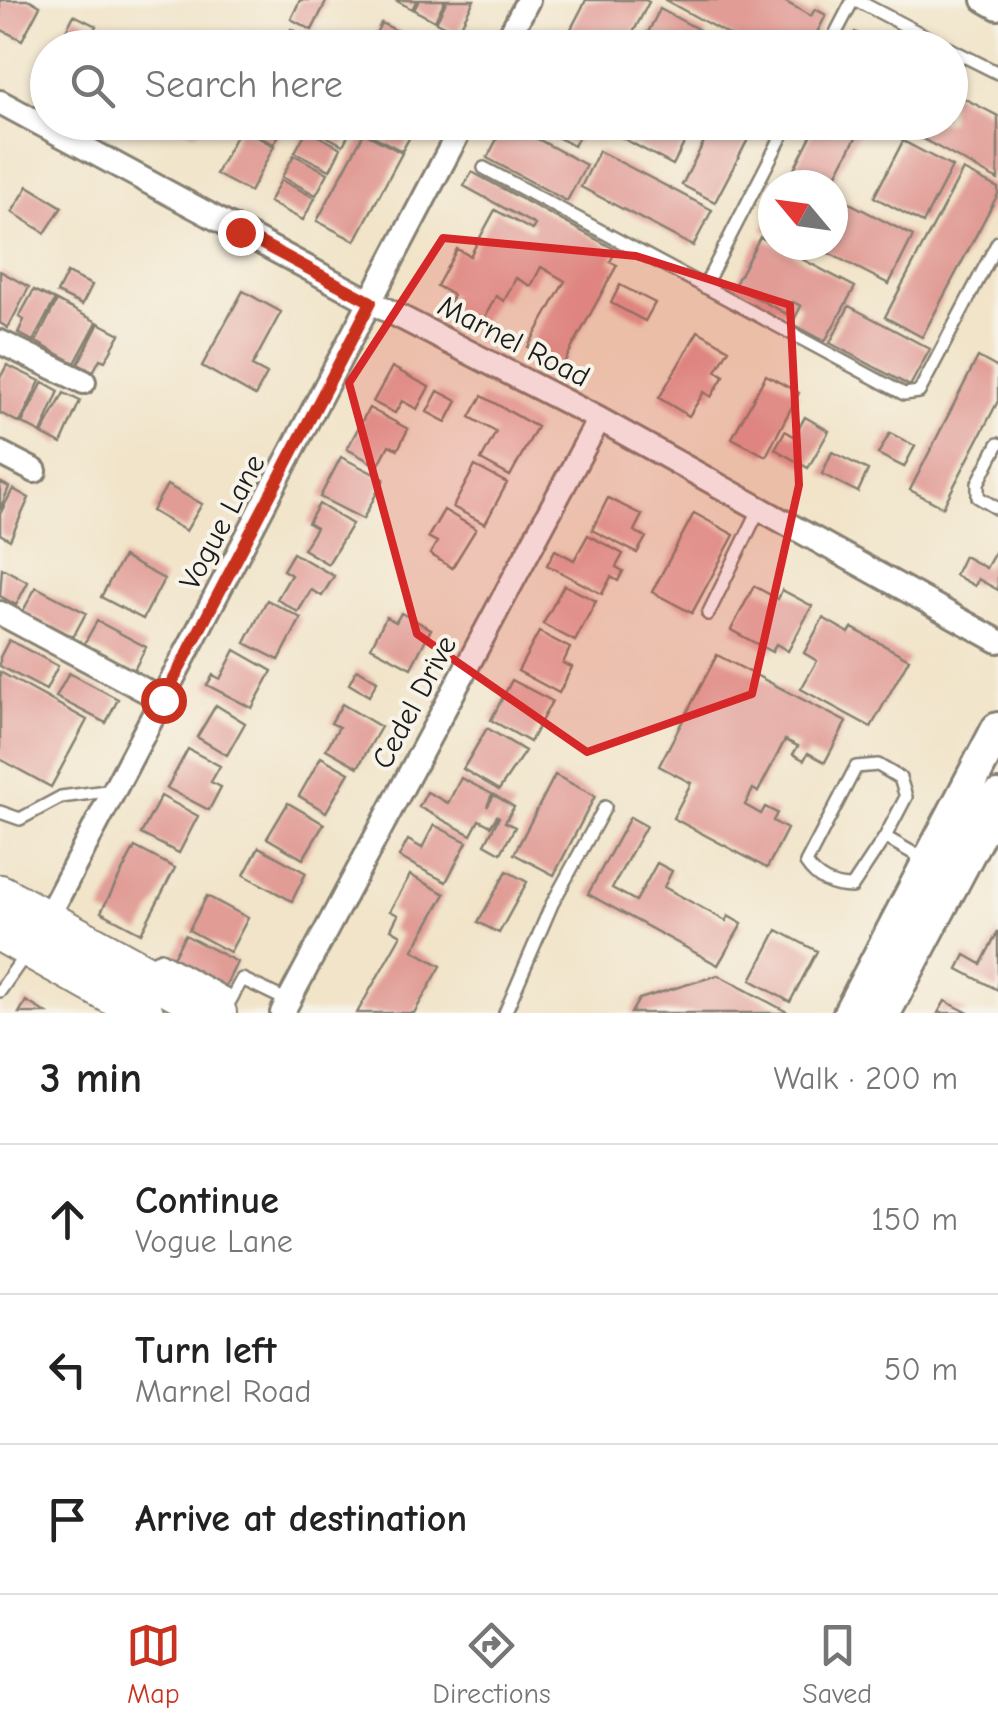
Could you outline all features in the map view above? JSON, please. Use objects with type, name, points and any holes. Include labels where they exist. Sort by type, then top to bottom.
[{"type":"main road","points":[[884,1013],[895,960],[928,862],[998,729]]},
{"type":"main road","points":[[850,1013],[895,960],[998,797]]},
{"type":"main road","points":[[0,894],[25,934],[144,1013]]},
{"type":"main road","points":[[25,934],[147,974],[224,1008]]},
{"type":"street","points":[[513,30],[528,0]]},
{"type":"street","points":[[984,0],[998,8]]},
{"type":"street","name":"Marnel Road","points":[[0,102],[30,118]]},
{"type":"street","name":"Marnel Road","points":[[70,140],[599,419],[998,640]]},
{"type":"street","name":"Vogue Lane","points":[[25,934],[115,789],[455,140]]},
{"type":"street","points":[[0,342],[84,382]]},
{"type":"street","name":"Cedel Drive","points":[[286,1007],[599,419]]},
{"type":"street","points":[[0,453],[34,471]]},
{"type":"street","points":[[0,613],[163,700]]},
{"type":"lane","points":[[838,30],[854,0],[913,30]]},
{"type":"lane","points":[[968,58],[998,73]]},
{"type":"lane","points":[[704,287],[780,140]]},
{"type":"lane","points":[[484,168],[904,394],[919,392],[998,242]]},
{"type":"lane","points":[[998,444],[994,462],[976,492],[998,509]]},
{"type":"lane","points":[[708,614],[760,508]]},
{"type":"lane","points":[[878,766],[900,778],[906,797],[885,838],[852,887],[835,887],[813,874],[806,863],[856,767],[878,766]]},
{"type":"lane","points":[[0,812],[20,819],[61,797],[115,789]]},
{"type":"lane","points":[[506,1013],[552,904],[604,807]]},
{"type":"lane","points":[[885,838],[928,862]]},
{"type":"lane","points":[[0,991],[25,934]]},
{"type":"lane","points":[[224,1008],[242,979],[286,1007]]},
{"type":"highlighted area","points":[[443,238],[636,256],[790,305],[799,485],[752,694],[587,752],[417,634],[349,383]]},
{"type":"building","points":[[0,0],[30,0],[40,6],[22,40],[0,29]]},
{"type":"building","points":[[300,0],[327,0],[312,30],[291,19]]},
{"type":"building","points":[[395,0],[417,0],[412,9]]},
{"type":"building","points":[[419,0],[445,0],[435,21],[414,10]]},
{"type":"building","points":[[447,0],[474,0],[459,30],[436,22]]},
{"type":"building","points":[[586,0],[649,2],[634,30],[570,30]]},
{"type":"building","points":[[665,0],[782,0],[811,16],[815,9],[826,15],[818,30],[720,30]]},
{"type":"building","points":[[660,9],[699,30],[649,30]]},
{"type":"building","points":[[74,15],[96,26],[94,30],[66,30]]},
{"type":"building","points":[[381,23],[396,30],[378,30]]},
{"type":"building","points":[[968,100],[998,116],[998,180],[925,140],[968,140]]},
{"type":"building","points":[[234,140],[263,140],[274,146],[250,192],[216,174]]},
{"type":"building","points":[[302,140],[326,140],[341,148],[330,170],[295,152]]},
{"type":"building","points":[[360,140],[377,140],[402,153],[355,241],[317,221]]},
{"type":"building","points":[[381,140],[408,140],[402,151]]},
{"type":"building","points":[[496,140],[539,140],[586,165],[567,201],[487,158]]},
{"type":"building","points":[[626,140],[686,140],[673,165]]},
{"type":"building","points":[[705,140],[748,140],[715,202],[682,185]]},
{"type":"building","points":[[809,140],[855,140],[839,170],[794,170]]},
{"type":"building","points":[[903,141],[952,167],[923,223],[874,197]]},
{"type":"building","points":[[599,151],[712,210],[693,246],[581,187]]},
{"type":"building","points":[[294,155],[328,173],[316,195],[282,177]]},
{"type":"building","points":[[963,170],[998,188],[998,194],[922,337],[885,317]]},
{"type":"building","points":[[472,172],[616,250],[610,262],[617,265],[562,366],[528,347],[565,281],[541,267],[531,286],[516,278],[504,301],[496,296],[480,326],[447,308],[453,295],[437,286],[457,249],[470,256],[495,210],[532,230],[535,225],[464,186]]},
{"type":"building","points":[[281,180],[315,198],[303,220],[269,202]]},
{"type":"building","points":[[28,186],[62,207],[45,233],[12,212]]},
{"type":"building","points":[[848,202],[913,236],[889,284],[842,260],[848,260]]},
{"type":"building","points":[[758,241],[758,260],[804,260],[855,287],[825,341],[792,324],[801,306],[793,302],[787,314],[734,286]]},
{"type":"building","points":[[0,271],[29,287],[8,328],[0,323]]},
{"type":"building","points":[[67,273],[92,285],[82,305],[57,293]]},
{"type":"building","points":[[620,285],[655,303],[645,321],[611,303]]},
{"type":"building","points":[[34,290],[55,300],[33,341],[18,333],[24,320],[19,317]]},
{"type":"building","points":[[243,291],[281,312],[252,366],[267,374],[255,396],[202,366]]},
{"type":"building","points":[[57,301],[97,322],[75,363],[36,342]]},
{"type":"building","points":[[849,306],[930,349],[910,386],[830,343]]},
{"type":"building","points":[[99,323],[120,334],[105,361],[100,359],[93,372],[78,364]]},
{"type":"building","points":[[698,331],[729,349],[716,371],[724,376],[711,397],[704,392],[689,416],[659,398]]},
{"type":"building","points":[[978,357],[998,368],[998,401],[943,507],[910,490]]},
{"type":"building","points":[[7,365],[40,381],[20,423],[0,413],[0,378]]},
{"type":"building","points":[[392,367],[429,387],[417,409],[402,401],[395,413],[373,402]]},
{"type":"building","points":[[766,375],[799,393],[766,456],[732,438]]},
{"type":"building","points":[[43,382],[59,391],[41,433],[22,423]]},
{"type":"building","points":[[438,391],[457,401],[446,422],[427,412]]},
{"type":"building","points":[[64,393],[80,401],[61,444],[42,434]]},
{"type":"building","points":[[482,396],[537,427],[510,476],[481,460],[496,432],[470,417]]},
{"type":"building","points":[[369,408],[408,429],[398,449],[389,445],[378,466],[347,449]]},
{"type":"building","points":[[805,417],[829,431],[808,468],[775,449],[785,431],[794,436]]},
{"type":"building","points":[[890,433],[915,446],[904,467],[878,454]]},
{"type":"building","points":[[832,452],[868,470],[858,492],[822,474]]},
{"type":"building","points":[[341,457],[384,479],[363,519],[320,497]]},
{"type":"building","points":[[475,466],[507,483],[485,524],[453,507]]},
{"type":"building","points":[[0,482],[9,487],[0,510]]},
{"type":"building","points":[[167,485],[202,504],[186,531],[152,511]]},
{"type":"building","points":[[13,489],[29,498],[10,540],[0,534],[0,514]]},
{"type":"building","points":[[608,498],[642,515],[634,531],[646,537],[637,553],[592,530]]},
{"type":"building","points":[[319,504],[352,524],[328,564],[303,549],[316,528],[308,523]]},
{"type":"building","points":[[444,510],[476,529],[452,568],[430,554],[437,542],[428,537]]},
{"type":"building","points":[[694,513],[734,535],[692,613],[652,592]]},
{"type":"building","points":[[588,535],[623,554],[616,567],[623,571],[618,581],[611,577],[602,594],[547,565],[555,550],[574,560]]},
{"type":"building","points":[[998,547],[998,590],[978,579],[975,586],[955,575],[964,556],[986,568]]},
{"type":"building","points":[[293,553],[334,576],[322,596],[311,590],[298,612],[277,599],[291,575],[283,570]]},
{"type":"building","points":[[123,557],[164,579],[143,619],[101,597]]},
{"type":"building","points":[[2,568],[28,582],[16,605],[0,596]]},
{"type":"building","points":[[564,585],[596,601],[575,641],[543,624]]},
{"type":"building","points":[[754,586],[778,599],[782,590],[812,606],[788,651],[776,644],[772,652],[731,630]]},
{"type":"building","points":[[36,587],[86,613],[73,637],[23,611]]},
{"type":"building","points":[[267,600],[301,618],[279,660],[245,643]]},
{"type":"building","points":[[401,613],[431,629],[411,668],[371,647],[386,617],[396,622]]},
{"type":"building","points":[[823,618],[849,633],[852,628],[909,659],[871,727],[801,689],[817,661],[804,653]]},
{"type":"building","points":[[97,621],[146,647],[134,670],[84,644]]},
{"type":"building","points":[[539,632],[570,648],[563,663],[572,667],[559,693],[518,671]]},
{"type":"building","points":[[9,640],[58,666],[46,690],[0,666]]},
{"type":"building","points":[[235,650],[272,671],[252,708],[207,685],[213,675],[220,679]]},
{"type":"building","points":[[717,655],[846,722],[825,762],[808,753],[804,760],[793,754],[798,746],[785,740],[758,792],[753,789],[745,805],[761,814],[765,807],[777,813],[773,821],[787,829],[767,868],[673,818],[691,783],[659,766]]},
{"type":"building","points":[[357,669],[377,681],[369,696],[349,684]]},
{"type":"building","points":[[0,672],[87,720],[51,787],[0,759]]},
{"type":"building","points":[[69,673],[118,699],[106,723],[56,697]]},
{"type":"building","points":[[512,680],[552,701],[530,742],[491,720]]},
{"type":"building","points":[[342,704],[381,727],[358,767],[326,749],[339,727],[331,723]]},
{"type":"building","points":[[216,705],[245,723],[227,755],[197,737]]},
{"type":"building","points":[[487,728],[525,751],[499,790],[463,769]]},
{"type":"building","points":[[188,749],[220,766],[211,782],[221,787],[209,810],[167,788]]},
{"type":"building","points":[[321,757],[349,773],[326,812],[299,796]]},
{"type":"building","points":[[555,775],[595,796],[554,875],[514,854]]},
{"type":"building","points":[[461,778],[492,794],[487,807],[494,795],[514,807],[505,822],[515,827],[501,853],[485,844],[499,817],[491,826],[479,820],[471,835],[419,807],[427,792],[448,803]]},
{"type":"building","points":[[161,796],[198,816],[179,853],[141,834]]},
{"type":"building","points":[[288,803],[324,824],[303,859],[267,838]]},
{"type":"building","points":[[630,817],[646,826],[612,888],[636,901],[657,863],[672,871],[664,887],[726,921],[728,916],[742,924],[718,965],[588,894]]},
{"type":"building","points":[[434,825],[467,842],[446,882],[399,857],[408,840],[422,848]]},
{"type":"building","points":[[135,847],[175,868],[141,933],[101,912]]},
{"type":"building","points":[[259,847],[306,873],[292,901],[244,875]]},
{"type":"building","points":[[507,871],[527,882],[499,933],[478,922]]},
{"type":"building","points":[[410,875],[445,894],[413,950],[441,966],[414,1013],[357,1013],[401,935],[391,929],[398,915],[390,911]]},
{"type":"building","points":[[207,896],[248,918],[230,952],[189,930]]},
{"type":"building","points":[[777,930],[817,951],[790,1002],[751,980]]},
{"type":"building","points":[[998,931],[998,990],[958,969],[965,955],[981,964]]},
{"type":"building","points":[[185,935],[237,962],[225,987],[172,959]]},
{"type":"building","points":[[718,975],[789,1013],[631,1013],[639,999]]},
{"type":"building","points":[[26,1001],[46,1013],[19,1013]]},
{"type":"building","points":[[945,1001],[969,1013],[938,1013]]},
{"type":"route","points":[[163,700],[371,302],[240,232]]}]
